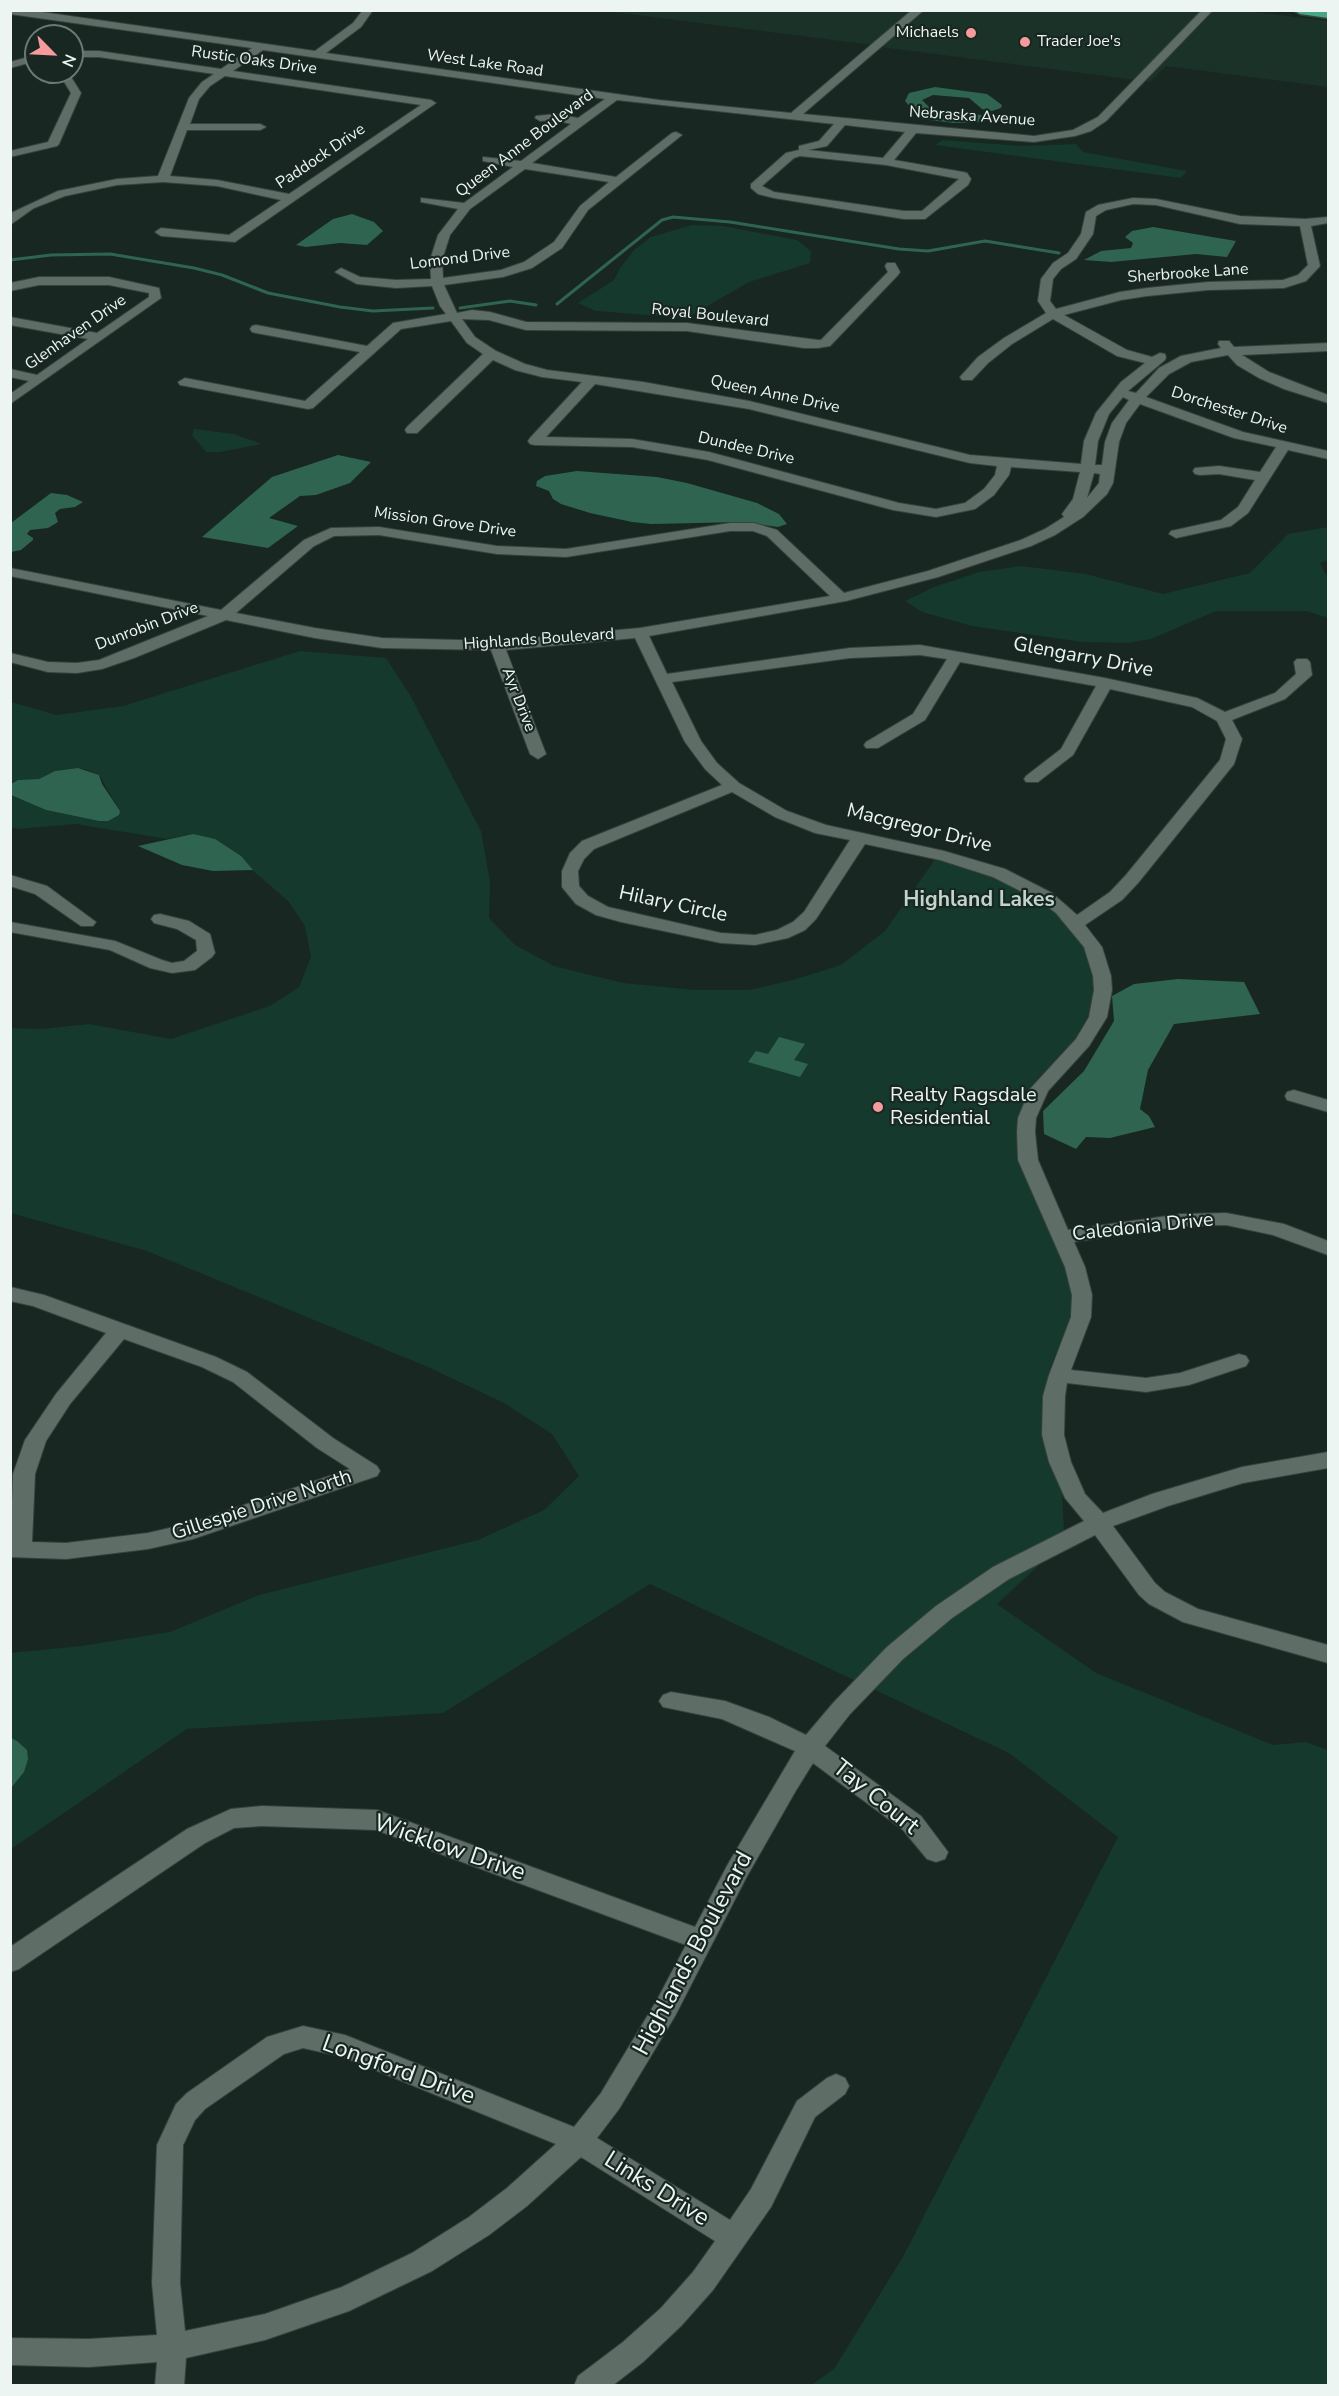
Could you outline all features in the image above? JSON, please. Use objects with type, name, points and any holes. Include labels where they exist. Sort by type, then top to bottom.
[{"type":"highway","points":[[1300,10],[1329,14]]},
{"type":"street","points":[[316,55],[357,25],[368,10]]},
{"type":"street","points":[[793,117],[919,10]]},
{"type":"street","name":"Nebraska Avenue","points":[[793,117],[1034,138],[1065,135],[1087,129],[1124,98],[1208,10]]},
{"type":"street","name":"West Lake Road","points":[[10,11],[36,12],[261,47],[614,97],[793,117]]},
{"type":"street","points":[[18,22],[36,12]]},
{"type":"street","points":[[163,179],[194,98],[206,84],[261,47]]},
{"type":"street","name":"Rustic Oaks Drive","points":[[84,54],[99,54],[431,103]]},
{"type":"street","points":[[10,154],[53,144],[76,93],[70,84]]},
{"type":"street","name":"Queen Anne Boulevard","points":[[453,317],[437,282],[437,250],[444,235],[466,207],[614,97]]},
{"type":"street","name":"Paddock Drive","points":[[161,232],[231,239],[431,103]]},
{"type":"street","points":[[540,118],[555,117],[580,122]]},
{"type":"street","points":[[748,181],[780,154],[823,144],[842,122]]},
{"type":"street","points":[[183,127],[260,127]]},
{"type":"street","points":[[886,162],[913,129]]},
{"type":"street","name":"Lomond Drive","points":[[341,272],[357,280],[377,283],[437,282],[510,272],[544,257],[569,232],[575,218],[584,208],[616,180],[676,135]]},
{"type":"street","points":[[813,152],[886,162],[963,175],[964,183],[925,215],[904,215],[774,195],[762,192],[756,186],[790,154],[813,152]]},
{"type":"street","points":[[487,159],[616,180]]},
{"type":"street","points":[[10,222],[15,215],[30,206],[62,193],[117,182],[163,179],[217,183],[291,198]]},
{"type":"street","points":[[425,200],[466,207]]},
{"type":"street","points":[[1153,361],[1122,353],[1053,314],[1044,301],[1047,279],[1057,266],[1072,256],[1088,234],[1090,214],[1102,207],[1133,201],[1156,202],[1240,220],[1305,223],[1329,220]]},
{"type":"street","name":"Sherbrooke Lane","points":[[967,377],[983,360],[1008,341],[1053,314],[1147,291],[1208,286],[1284,284],[1302,278],[1314,266],[1305,223]]},
{"type":"street","name":"Royal Boulevard","points":[[453,317],[485,314],[532,326],[687,327],[804,345],[818,345],[825,343],[894,272],[891,267]]},
{"type":"street","name":"Glenhaven Drive","points":[[10,287],[39,281],[88,279],[155,291],[155,298],[10,400]]},
{"type":"street","points":[[185,382],[308,405],[397,326],[453,317]]},
{"type":"street","name":"Queen Anne Drive","points":[[453,317],[471,340],[491,354],[520,367],[548,374],[643,386],[752,405],[920,448],[1005,464],[1108,470]]},
{"type":"street","points":[[10,321],[98,338]]},
{"type":"street","points":[[256,329],[370,350]]},
{"type":"street","name":"Highlands Boulevard","points":[[1059,525],[1080,499],[1086,484],[1088,455],[1099,421],[1120,392],[1153,361],[1186,348],[1329,338]]},
{"type":"street","points":[[1227,346],[1242,362],[1264,375],[1329,399]]},
{"type":"street","name":"Highlands Boulevard","points":[[10,573],[358,640],[415,645],[497,646],[640,633],[841,597],[933,574],[1011,549],[1039,537],[1078,514],[1100,494],[1106,483],[1112,442],[1119,423],[1151,383],[1175,364],[1227,346],[1329,346]]},
{"type":"street","points":[[412,430],[491,354]]},
{"type":"street","points":[[10,373],[39,379]]},
{"type":"street","name":"Dundee Drive","points":[[591,380],[535,441],[632,443],[709,456],[898,507],[936,513],[970,506],[989,492],[1002,475],[1005,464]]},
{"type":"street","name":"Dorchester Drive","points":[[1120,392],[1239,435],[1329,455]]},
{"type":"street","points":[[1176,534],[1226,523],[1244,510],[1284,446]]},
{"type":"street","points":[[1200,471],[1219,470],[1264,477]]},
{"type":"street","name":"Mission Grove Drive","points":[[224,615],[309,543],[330,532],[348,530],[369,530],[497,550],[566,553],[730,527],[754,527],[772,533],[841,597]]},
{"type":"street","name":"Dunrobin Drive","points":[[10,657],[48,667],[87,667],[129,655],[224,615]]},
{"type":"street","name":"Macgregor Drive","points":[[640,633],[701,755],[733,786],[758,802],[797,820],[860,838],[983,866],[1035,890],[1062,909],[1076,923],[1093,947],[1102,976],[1098,1017],[1083,1042],[1039,1089],[1027,1118],[1026,1132],[1028,1160],[1079,1281],[1082,1306],[1077,1331],[1059,1375],[1052,1414],[1053,1435],[1060,1462],[1076,1498],[1099,1523],[1147,1589],[1171,1607],[1191,1616],[1329,1654]]},
{"type":"street","name":"Ayr Drive","points":[[497,646],[538,754]]},
{"type":"street","name":"Glengarry Drive","points":[[662,679],[850,653],[907,650],[957,655],[1105,683],[1197,703],[1223,718]]},
{"type":"street","points":[[872,745],[919,717],[957,655]]},
{"type":"street","points":[[1076,923],[1116,896],[1221,771],[1228,761],[1234,740],[1223,718],[1254,708],[1280,696],[1304,675],[1302,662]]},
{"type":"street","points":[[1032,779],[1067,752],[1105,683]]},
{"type":"street","name":"Hilary Circle","points":[[733,786],[588,845],[576,857],[570,871],[571,887],[582,900],[621,917],[721,938],[755,940],[782,934],[799,926],[810,915],[860,838]]},
{"type":"street","points":[[10,880],[41,890],[87,922]]},
{"type":"street","points":[[10,927],[116,946],[156,964],[172,968],[189,966],[206,953],[204,938],[183,925],[160,919]]},
{"type":"street","points":[[1294,1096],[1329,1106]]},
{"type":"street","name":"Caledonia Drive","points":[[1062,1237],[1181,1220],[1226,1219],[1277,1229],[1329,1248]]},
{"type":"street","points":[[10,1294],[38,1300],[120,1330],[63,1399],[36,1440],[24,1474],[16,1549]]},
{"type":"street","name":"Gillespie Drive North","points":[[16,1549],[66,1551],[148,1541],[193,1531],[369,1471],[325,1443],[240,1377],[209,1362],[120,1330]]},
{"type":"street","points":[[1059,1375],[1146,1385],[1182,1380],[1239,1361]]},
{"type":"street","name":"Highlands Boulevard","points":[[10,2350],[89,2353],[173,2347],[265,2327],[349,2298],[449,2246],[479,2226],[517,2197],[579,2141],[634,2064],[758,1834],[810,1748],[863,1684],[895,1653],[944,1612],[1011,1568],[1099,1523],[1160,1500],[1242,1475],[1329,1460]]},
{"type":"street","name":"Tay Court","points":[[671,1701],[725,1710],[761,1724],[810,1748],[912,1823],[936,1852]]},
{"type":"street","name":"Wicklow Drive","points":[[10,1961],[196,1836],[231,1819],[262,1816],[377,1820],[702,1940]]},
{"type":"street","name":"Longford Drive","points":[[169,2385],[173,2347],[166,2283],[170,2145],[184,2112],[196,2101],[276,2045],[303,2037],[345,2046],[579,2141]]},
{"type":"street","points":[[588,2385],[633,2352],[671,2317],[703,2281],[761,2198],[806,2109],[836,2086]]},
{"type":"street","name":"Links Drive","points":[[579,2141],[734,2238]]},
{"type":"shaded area","points":[[606,11],[913,11],[872,45]]},
{"type":"shaded area","points":[[924,11],[1203,11],[1136,80],[881,47]]},
{"type":"shaded area","points":[[1213,11],[1247,11],[1328,21],[1328,87],[1166,66],[1150,82],[1146,81]]},
{"type":"shaded area","points":[[935,87],[987,94],[1002,105],[1001,108],[992,111],[982,109],[969,98],[933,95],[922,100],[930,108],[981,115],[985,122],[954,123],[921,119],[905,101],[909,93]]},
{"type":"shaded area","points":[[943,140],[1022,146],[1076,144],[1083,152],[1187,171],[1181,178],[935,145]]},
{"type":"shaded area","points":[[352,214],[374,222],[383,231],[367,245],[340,243],[306,247],[296,245],[333,219]]},
{"type":"shaded area","points":[[692,225],[723,226],[797,240],[811,251],[810,263],[749,282],[687,318],[596,311],[578,303],[614,280],[634,250],[651,237]]},
{"type":"shaded area","points":[[1153,227],[1236,241],[1227,257],[1196,254],[1111,262],[1084,260],[1101,251],[1131,248],[1133,243],[1125,237],[1132,231]]},
{"type":"shaded area","points":[[194,429],[234,434],[262,444],[220,452],[206,452],[192,435]]},
{"type":"shaded area","points":[[338,455],[371,462],[350,483],[316,495],[300,496],[269,518],[298,526],[268,548],[202,537],[272,477]]},
{"type":"shaded area","points":[[577,471],[657,477],[687,483],[757,503],[779,514],[787,524],[778,527],[742,522],[651,524],[632,522],[561,504],[553,499],[549,491],[536,486],[537,481],[545,476]]},
{"type":"shaded area","points":[[51,493],[67,495],[83,502],[75,507],[60,509],[55,513],[58,522],[48,528],[30,530],[27,534],[33,540],[21,550],[11,552],[11,523]]},
{"type":"shaded area","points":[[1328,527],[1328,560],[1320,563],[1328,579],[1328,618],[1307,611],[1216,611],[1151,639],[1127,643],[1082,642],[972,626],[922,612],[905,601],[934,587],[979,572],[1021,566],[1086,574],[1163,594],[1250,573],[1288,534]]},
{"type":"shaded area","points":[[300,651],[386,658],[410,695],[481,831],[490,882],[489,918],[515,945],[554,966],[623,983],[695,990],[749,990],[793,980],[841,965],[885,931],[936,858],[980,870],[1028,892],[1057,912],[1085,947],[1094,976],[1095,989],[1089,1015],[1075,1039],[1030,1087],[1018,1116],[1017,1148],[1025,1176],[1066,1267],[1073,1294],[1072,1315],[1050,1368],[1042,1413],[1043,1435],[1062,1492],[1064,1531],[993,1568],[936,1607],[886,1648],[854,1680],[650,1584],[443,1713],[187,1729],[11,1849],[11,1653],[81,1646],[170,1632],[259,1595],[478,1540],[544,1510],[579,1476],[552,1434],[504,1403],[428,1367],[147,1251],[11,1213],[11,1028],[42,1029],[89,1024],[171,1039],[270,1006],[299,987],[311,957],[305,926],[288,901],[252,870],[193,834],[167,839],[76,824],[18,829],[11,827],[11,795],[46,810],[99,821],[120,811],[99,775],[87,770],[78,768],[55,771],[39,779],[18,780],[11,784],[11,702],[57,715],[123,706]]},
{"type":"shaded area","points":[[78,768],[99,775],[102,784],[120,811],[119,815],[108,821],[99,821],[46,810],[11,795],[11,784],[18,780],[39,779],[55,771]]},
{"type":"shaded area","points":[[193,834],[215,839],[241,856],[253,870],[213,871],[182,865],[138,846]]},
{"type":"shaded area","points":[[1178,979],[1244,982],[1260,1014],[1174,1024],[1148,1070],[1140,1109],[1149,1116],[1155,1127],[1110,1138],[1086,1137],[1076,1149],[1044,1134],[1043,1111],[1084,1071],[1114,1021],[1112,996],[1134,984]]},
{"type":"shaded area","points":[[779,1037],[805,1044],[794,1060],[808,1064],[800,1077],[748,1062],[756,1051],[768,1054]]},
{"type":"shaded area","points":[[1048,1557],[997,1604],[1096,1673],[1273,1745],[1306,1742],[1328,1750],[1328,2385],[810,2386],[834,2369],[904,2255],[1118,1837],[1009,1753],[873,1689],[904,1658],[952,1617],[1009,1579]]},
{"type":"shaded area","points":[[11,1738],[27,1750],[28,1759],[24,1772],[11,1788]]},
{"type":"waterway","points":[[557,304],[662,220],[673,217],[730,222],[899,249],[928,251],[985,241],[1059,253]]},
{"type":"waterway","points":[[10,260],[51,255],[110,254],[194,268],[222,275],[268,293],[340,307],[373,311],[433,308]]},
{"type":"waterway","points":[[460,308],[510,301],[536,305]]},
{"type":"place","name":"Michaels","points":[[971,33]]},
{"type":"place","name":"Trader Joe's","points":[[1025,42]]},
{"type":"place","name":"Realty Ragsdale Residential","points":[[878,1107]]},
{"type":"district","name":"Highland Lakes","points":[[979,901]]}]
